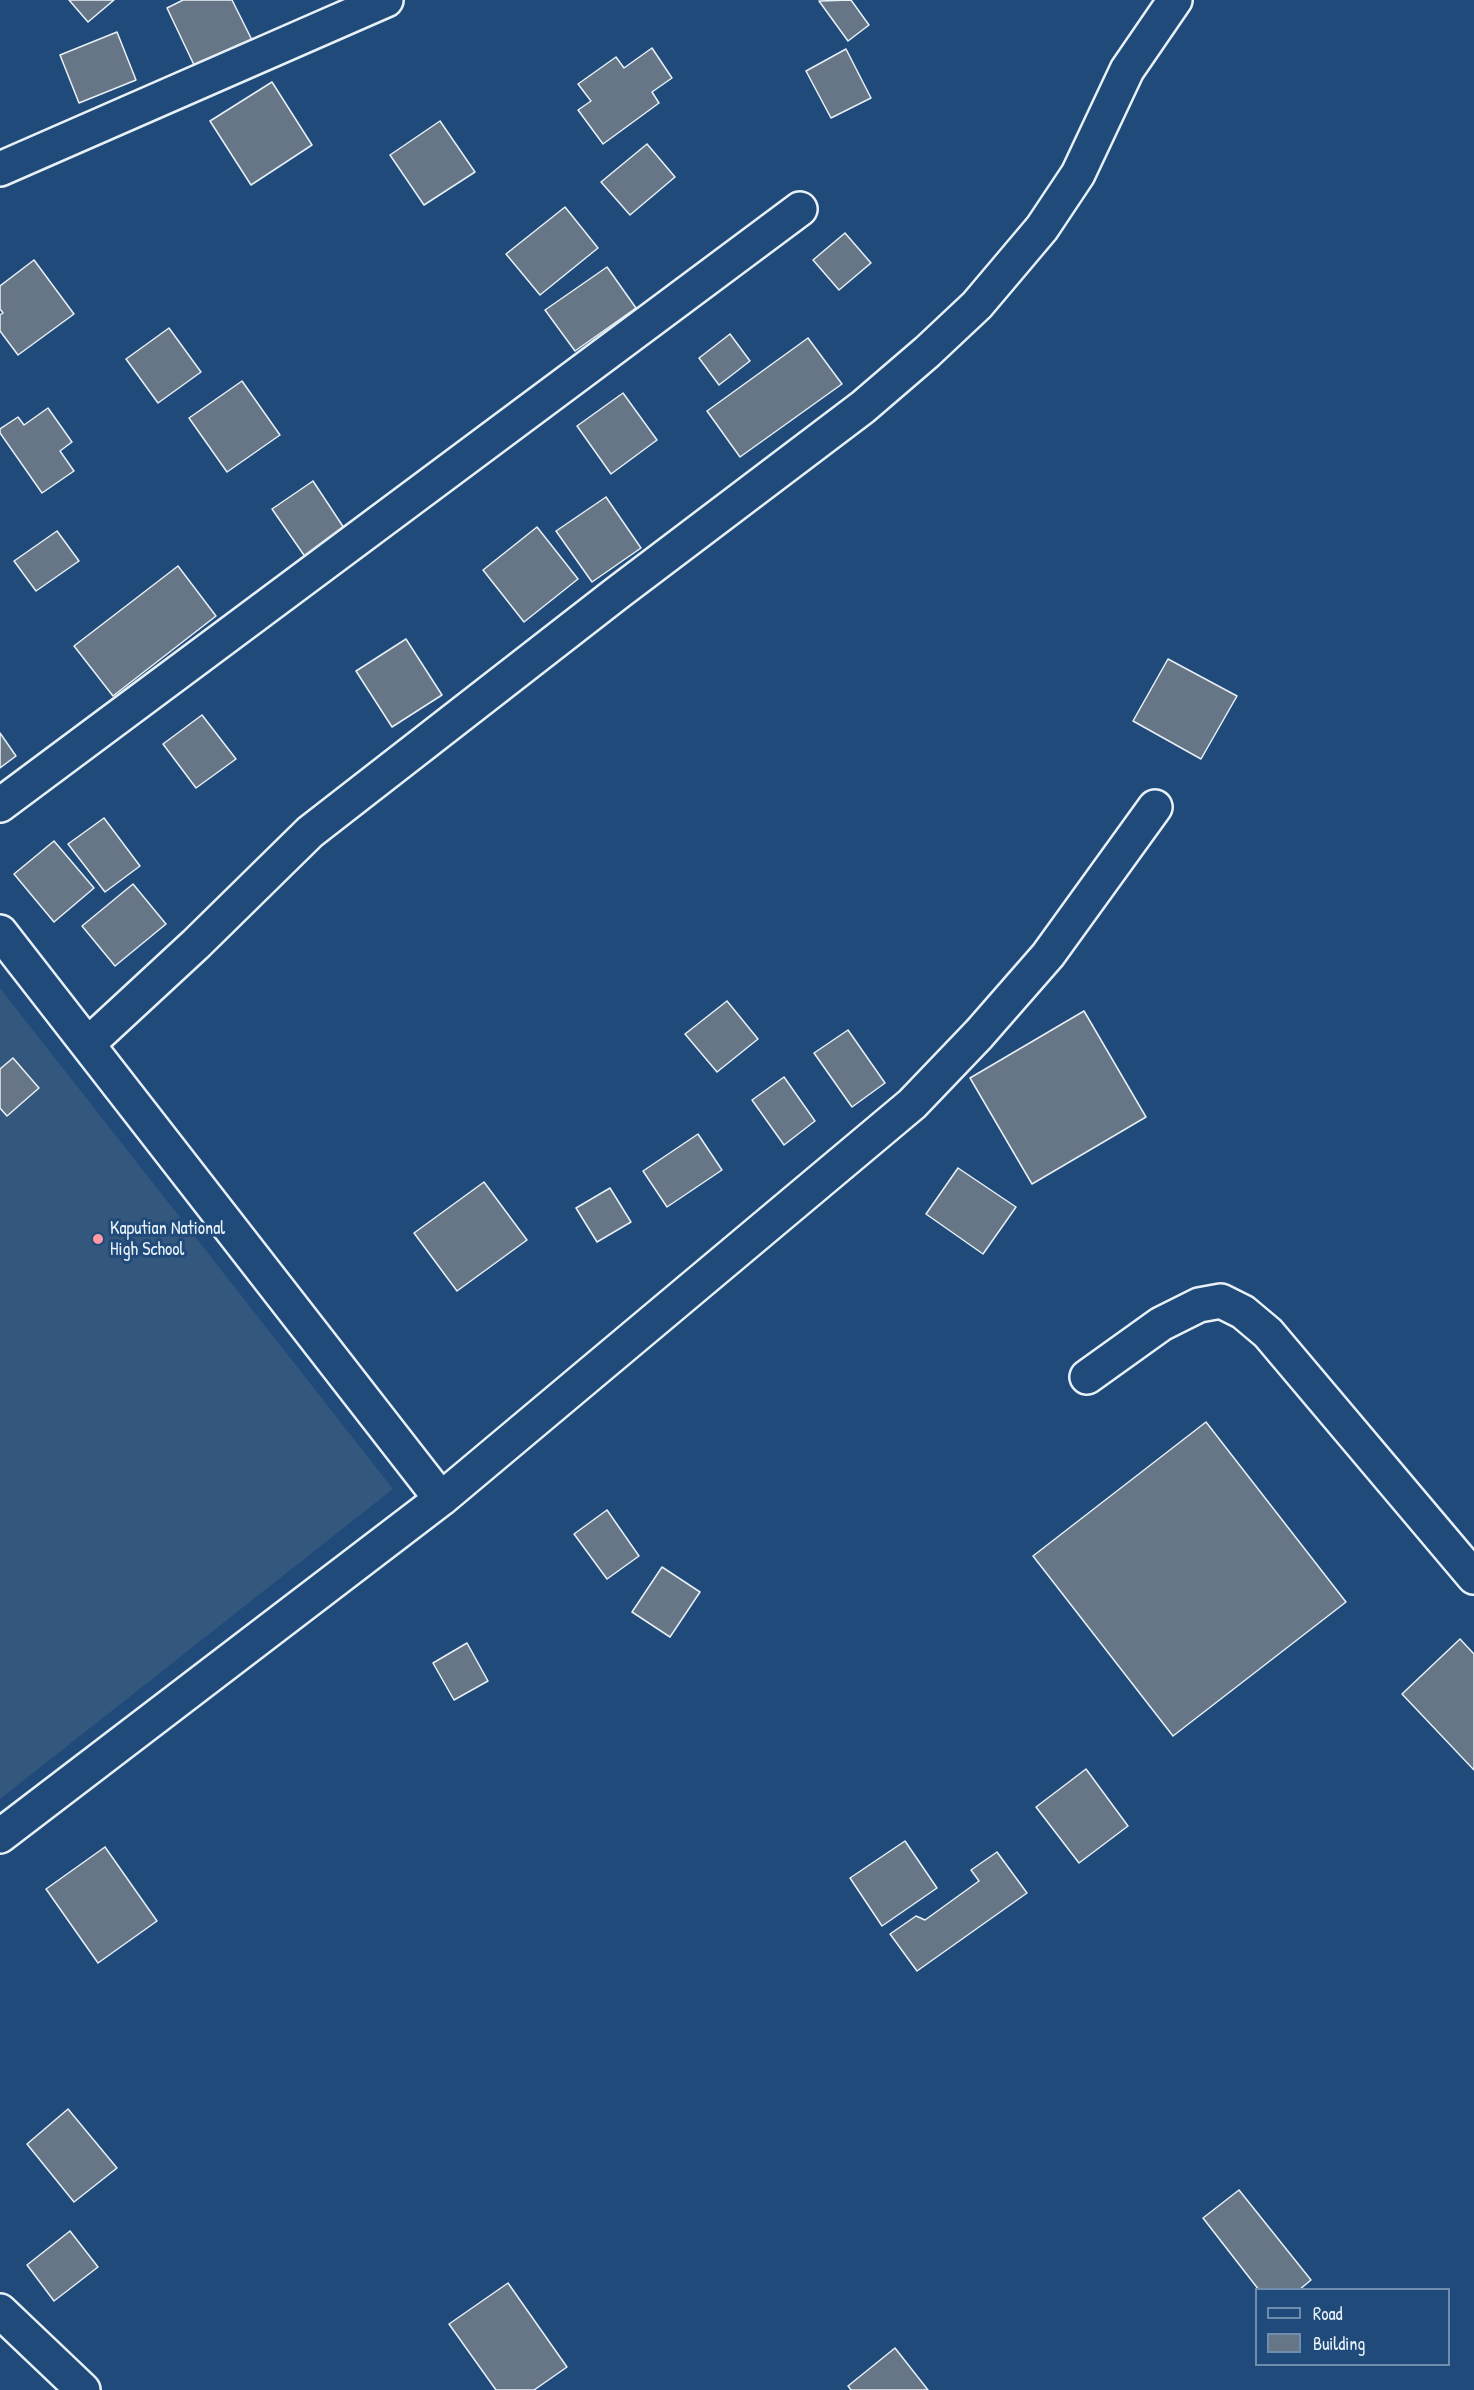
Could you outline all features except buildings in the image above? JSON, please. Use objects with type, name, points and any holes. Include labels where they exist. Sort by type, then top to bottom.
[{"type":"street","points":[[0,169],[386,0]]},
{"type":"street","points":[[88,1044],[196,944],[310,832],[863,407],[977,305],[1042,228],[1078,174],[1126,70],[1175,0]]},
{"type":"street","points":[[0,805],[800,209]]},
{"type":"street","points":[[0,1836],[441,1499],[912,1104],[979,1034],[1048,955],[1155,807]]},
{"type":"street","points":[[0,932],[441,1499]]},
{"type":"street","points":[[1087,1377],[1161,1324],[1199,1305],[1221,1301],[1243,1312],[1268,1333],[1474,1577]]},
{"type":"street","points":[[0,2310],[83,2390]]},
{"type":"shaded area","name":"Kaputian National High School","points":[[0,988],[393,1489],[0,1799]]},
{"type":"place","name":"Kaputian National High School","points":[[98,1239]]}]
